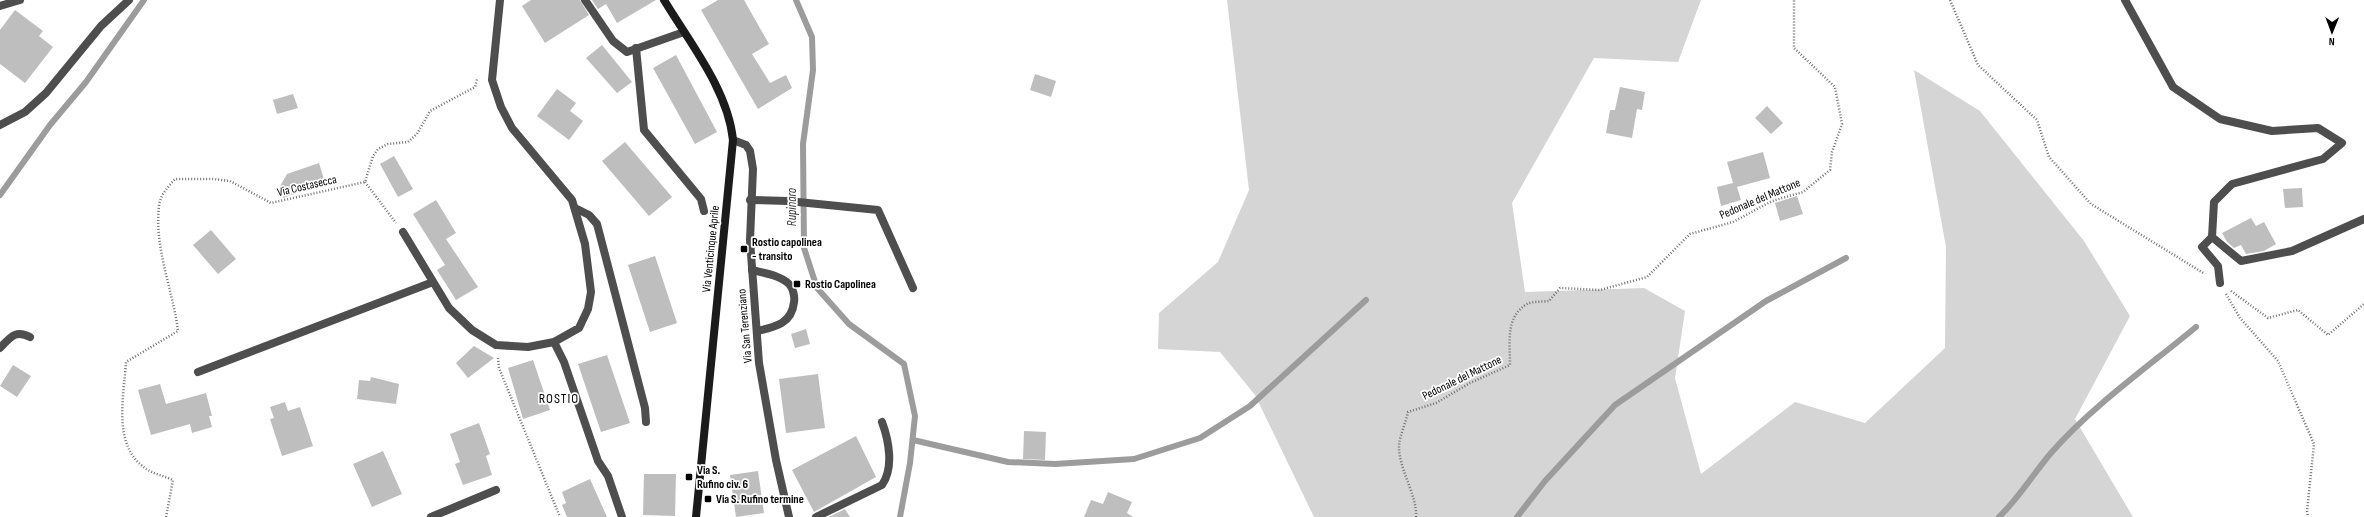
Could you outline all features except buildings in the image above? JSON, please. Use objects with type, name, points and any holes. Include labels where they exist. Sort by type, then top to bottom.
[{"type":"main road","name":"Via Venticinque Aprile","points":[[664,0],[722,97],[732,122],[734,140],[696,517]]},
{"type":"street","points":[[0,6],[20,0]]},
{"type":"street","points":[[0,125],[25,112],[46,94],[101,26],[129,0]]},
{"type":"street","points":[[403,232],[450,308],[472,330],[496,345],[528,347],[554,342],[579,328],[588,309],[591,292],[585,244],[575,208],[572,200],[512,128],[492,80],[500,0]]},
{"type":"street","points":[[585,0],[613,41],[620,49],[627,52],[684,32]]},
{"type":"street","points":[[2125,0],[2173,88],[2220,119],[2272,131],[2318,128],[2342,143],[2323,159],[2232,184],[2214,202],[2212,237],[2202,247],[2218,266],[2220,283]]},
{"type":"street","points":[[636,48],[644,130],[701,199],[704,211]]},
{"type":"street","name":"Via San Terenziano","points":[[734,140],[746,145],[750,151],[753,169],[750,200],[752,270],[757,331],[763,386],[776,460],[789,517]]},
{"type":"street","points":[[750,200],[821,204],[878,210],[913,288]]},
{"type":"street","points":[[575,208],[589,215],[597,224],[645,408],[646,422]]},
{"type":"street","points":[[2212,237],[2241,261],[2292,251],[2364,220]]},
{"type":"street","points":[[752,270],[791,285],[795,298],[794,310],[788,320],[774,328],[757,331]]},
{"type":"street","points":[[198,372],[433,282]]},
{"type":"street","points":[[0,348],[14,334],[22,333],[30,337]]},
{"type":"street","points":[[554,342],[564,362],[598,461],[608,476],[622,517]]},
{"type":"street","points":[[816,517],[882,485],[886,480],[889,442],[882,422]]},
{"type":"street","points":[[431,517],[496,490]]},
{"type":"path","name":"Pedonale del Mattone","points":[[1416,517],[1417,508],[1408,488],[1399,446],[1408,412],[1436,404],[1470,383],[1510,365],[1510,332],[1513,317],[1528,304],[1549,301],[1560,288],[1600,290],[1647,277],[1690,234],[1733,222],[1772,201],[1803,192],[1830,170],[1832,152],[1842,124],[1835,87],[1794,48],[1794,0]]},
{"type":"path","points":[[1950,0],[1978,65],[2036,120],[2049,157],[2092,204],[2220,283],[2268,318],[2298,310],[2328,335],[2364,304]]},
{"type":"path","points":[[403,232],[365,182],[373,156],[378,149],[388,144],[408,142],[417,134],[430,111],[475,87],[478,74]]},
{"type":"path","name":"Via Costasecca","points":[[166,517],[173,480],[145,468],[128,452],[122,421],[126,362],[178,331],[174,301],[162,260],[159,205],[165,190],[175,180],[230,181],[271,203],[365,182]]},
{"type":"path","points":[[2220,283],[2240,318],[2278,361],[2314,444],[2307,511],[2308,517]]},
{"type":"path","points":[[496,345],[499,368],[560,517]]},
{"type":"shaded area","points":[[1227,0],[1701,0],[1678,62],[1594,58],[1512,203],[1525,292],[1644,288],[1685,311],[1675,378],[1701,474],[1795,402],[1865,423],[1945,348],[1946,247],[1914,70],[1980,111],[2084,241],[2130,316],[2075,419],[2133,517],[1314,517],[1255,395],[1220,352],[1158,349],[1159,313],[1218,262],[1249,190]]},
{"type":"waterway","points":[[0,195],[50,125],[86,82],[144,0]]},
{"type":"waterway","name":"Rupinaro","points":[[796,0],[812,37],[813,70],[803,144],[804,248],[817,288],[849,324],[904,364],[915,416],[910,463],[900,517]]},
{"type":"waterway","points":[[1517,517],[1545,481],[1615,405],[1766,301],[1846,258]]},
{"type":"waterway","points":[[913,440],[1008,462],[1055,464],[1134,459],[1200,438],[1250,406],[1366,300]]},
{"type":"waterway","points":[[1999,517],[2013,502],[2051,453],[2084,419],[2121,387],[2196,327]]},
{"type":"place","name":"Rostio capolinea - transito","points":[[744,249]]},
{"type":"place","name":"Rostio Capolinea","points":[[797,284]]},
{"type":"place","name":"Via S. Rufino civ. 6","points":[[689,477]]},
{"type":"place","name":"Via S. Rufino termine","points":[[708,499]]},
{"type":"district","name":"ROSTIO","points":[[559,398]]}]
